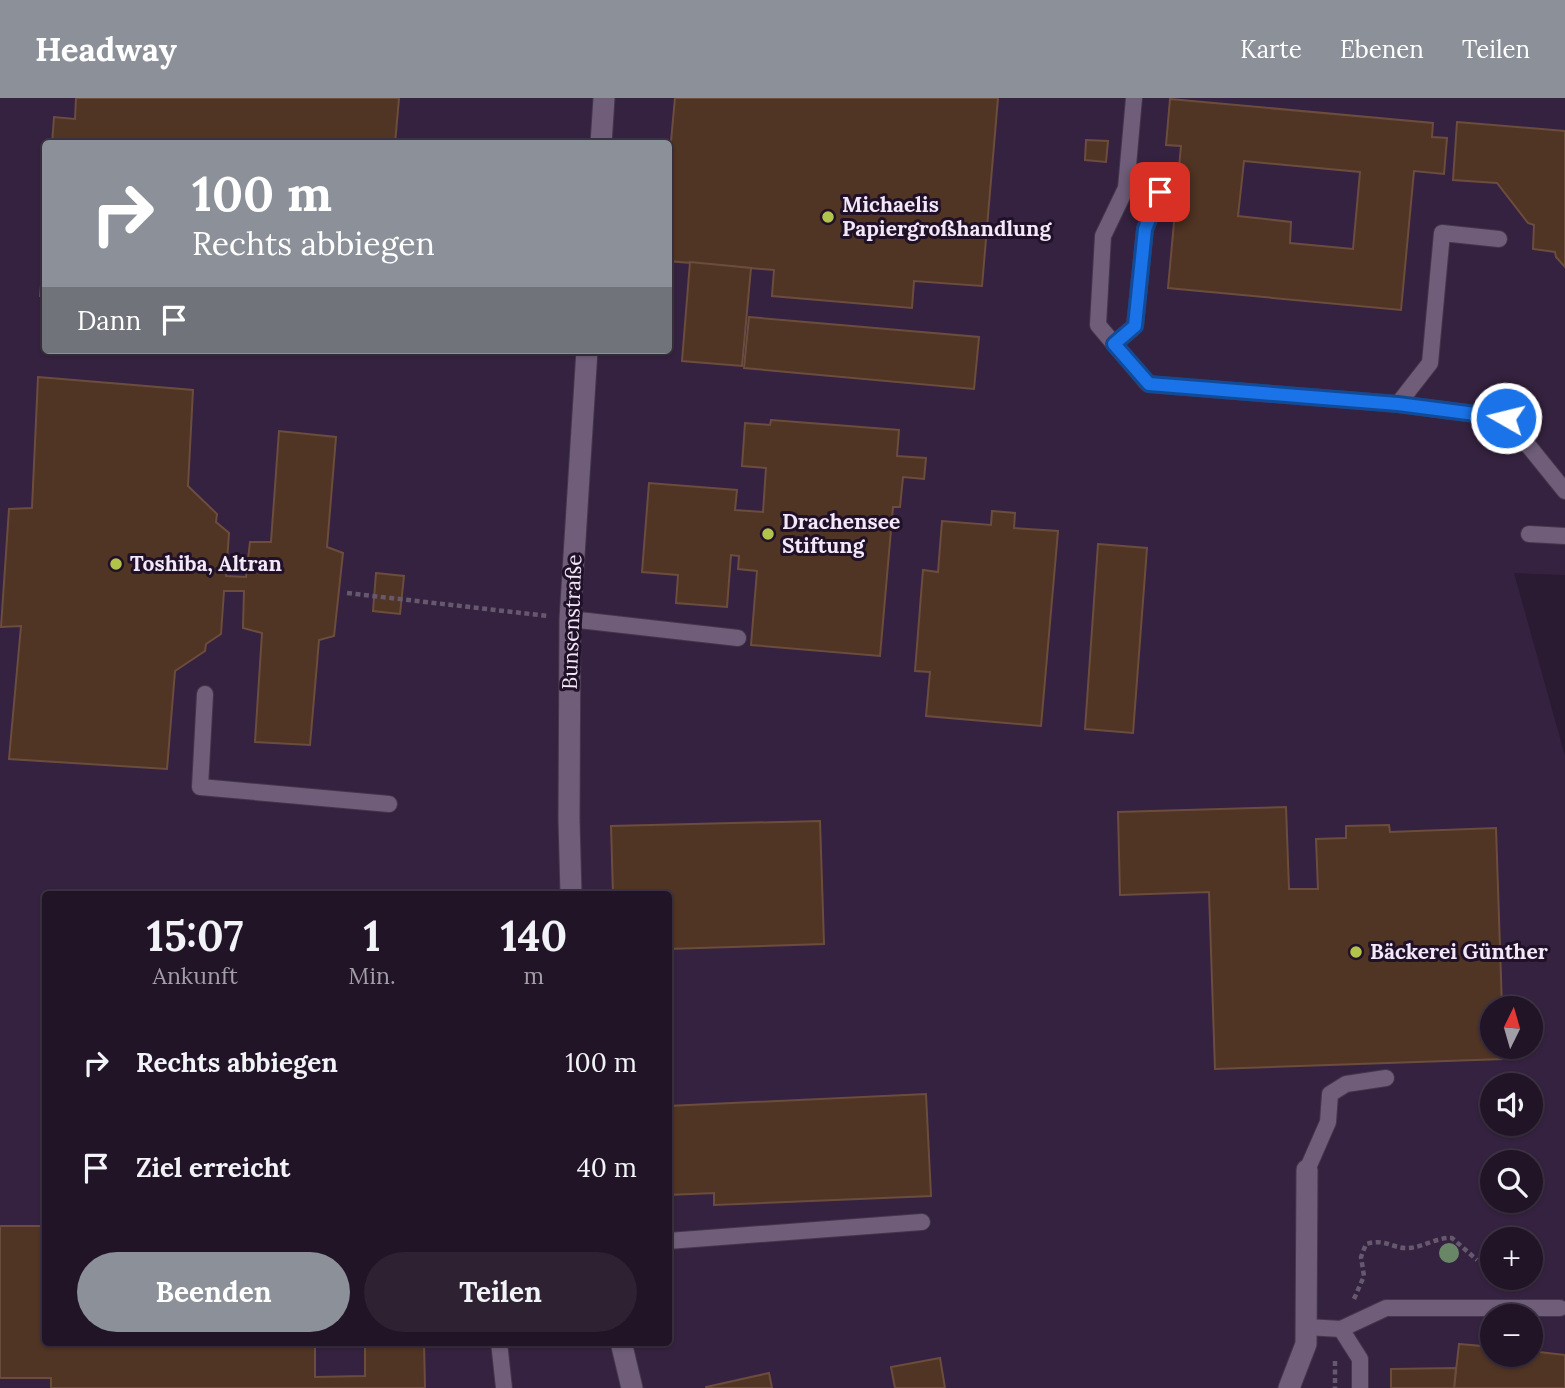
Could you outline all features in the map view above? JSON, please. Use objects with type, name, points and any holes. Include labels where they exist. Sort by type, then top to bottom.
[{"type":"street","points":[[601,140],[604,98]]},
{"type":"street","name":"Bunsenstraße","points":[[571,891],[570,619],[586,354]]},
{"type":"street","points":[[1289,1388],[1306,1344],[1307,1170]]},
{"type":"street","points":[[622,1346],[632,1388]]},
{"type":"lane","points":[[1134,98],[1126,188],[1103,236],[1098,325],[1149,384],[1398,404],[1506,418],[1565,491]]},
{"type":"lane","points":[[1114,344],[1135,326],[1145,229],[1168,173]]},
{"type":"lane","points":[[1398,404],[1430,363],[1442,233],[1499,239]]},
{"type":"lane","points":[[1529,534],[1565,537]]},
{"type":"lane","points":[[570,619],[738,638]]},
{"type":"lane","points":[[205,694],[201,788],[389,804]]},
{"type":"lane","points":[[1307,1170],[1328,1122],[1330,1094],[1346,1084],[1386,1078]]},
{"type":"lane","points":[[672,1241],[922,1222]]},
{"type":"lane","points":[[1306,1327],[1341,1328],[1386,1308],[1560,1308]]},
{"type":"lane","points":[[1341,1328],[1360,1359],[1360,1388]]},
{"type":"lane","points":[[499,1346],[504,1388]]},
{"type":"path","points":[[347,593],[570,619]]},
{"type":"path","points":[[1354,1301],[1364,1276],[1362,1257],[1366,1244],[1378,1240],[1408,1248],[1452,1238],[1477,1261]]},
{"type":"shaded area","points":[[0,98],[1565,98],[1565,575],[1514,573],[1565,756],[1565,1388],[0,1388]]},
{"type":"building","points":[[76,98],[399,98],[395,140],[52,140],[54,117],[75,119]]},
{"type":"building","name":"Michaelis Papiergroßhandlung","points":[[675,98],[998,98],[982,286],[914,281],[912,308],[772,296],[774,270],[672,261],[671,140]]},
{"type":"building","points":[[1170,99],[1433,123],[1432,137],[1447,138],[1444,174],[1414,171],[1401,310],[1168,288],[1181,146],[1166,145]],"holes":[[[1244,161],[1360,172],[1353,249],[1290,243],[1291,222],[1238,216]]]},
{"type":"building","points":[[1457,122],[1565,131],[1565,267],[1555,252],[1533,249],[1534,225],[1528,223],[1497,183],[1453,180]]},
{"type":"building","points":[[1086,140],[1108,141],[1106,162],[1085,160]]},
{"type":"building","points":[[690,262],[751,268],[742,366],[682,361]]},
{"type":"building","points":[[749,317],[979,337],[974,389],[744,368]]},
{"type":"building","name":"Toshiba, Altran","points":[[38,377],[193,390],[188,486],[217,514],[216,522],[229,533],[226,576],[246,577],[250,542],[271,542],[279,431],[336,437],[327,547],[343,553],[334,636],[319,640],[310,745],[255,742],[262,633],[243,628],[244,591],[224,591],[221,634],[206,644],[205,651],[175,671],[167,769],[9,759],[21,626],[1,627],[9,509],[32,508]]},
{"type":"building","name":"Drachensee Stiftung","points":[[771,420],[899,430],[897,456],[926,458],[924,479],[903,477],[900,507],[893,507],[880,656],[751,645],[757,571],[738,569],[739,556],[731,555],[727,607],[676,603],[678,575],[642,572],[649,483],[737,490],[735,510],[763,512],[766,468],[742,466],[745,423],[770,425]]},
{"type":"building","points":[[992,511],[1015,513],[1014,528],[1058,531],[1041,726],[926,716],[930,672],[915,671],[923,570],[938,572],[942,521],[991,525]]},
{"type":"building","points":[[1098,544],[1147,548],[1133,733],[1085,729]]},
{"type":"building","points":[[376,573],[404,576],[400,614],[373,611]]},
{"type":"building","name":"Bäckerei Günther","points":[[1286,807],[1289,889],[1318,889],[1316,839],[1346,838],[1346,826],[1389,825],[1390,832],[1496,828],[1502,996],[1480,996],[1480,1059],[1504,1059],[1215,1069],[1209,892],[1120,895],[1118,812]]},
{"type":"building","points":[[820,821],[824,944],[672,949],[672,891],[613,891],[611,826]]},
{"type":"building","points":[[926,1094],[931,1196],[714,1205],[714,1193],[672,1195],[672,1106]]},
{"type":"building","points":[[0,1226],[42,1226],[42,1346],[315,1346],[315,1377],[365,1376],[365,1346],[424,1346],[425,1388],[51,1388],[51,1378],[0,1378]]},
{"type":"building","points":[[1459,1344],[1480,1346],[1480,1367],[1543,1367],[1543,1352],[1565,1355],[1565,1388],[1454,1388]]},
{"type":"building","points":[[940,1358],[945,1388],[895,1388],[891,1367]]},
{"type":"building","points":[[1456,1368],[1454,1388],[1391,1388],[1391,1369]]},
{"type":"building","points":[[769,1373],[772,1388],[706,1388],[706,1387]]},
{"type":"place","name":"Michaelis Papiergroßhandlung","points":[[828,217]]},
{"type":"place","name":"Drachensee Stiftung","points":[[768,534]]},
{"type":"place","name":"Toshiba, Altran","points":[[116,564]]},
{"type":"place","name":"Bäckerei Günther","points":[[1356,952]]},
{"type":"route","points":[[1160,192],[1145,229],[1135,326],[1114,344],[1149,384],[1398,404],[1506,418]]}]
